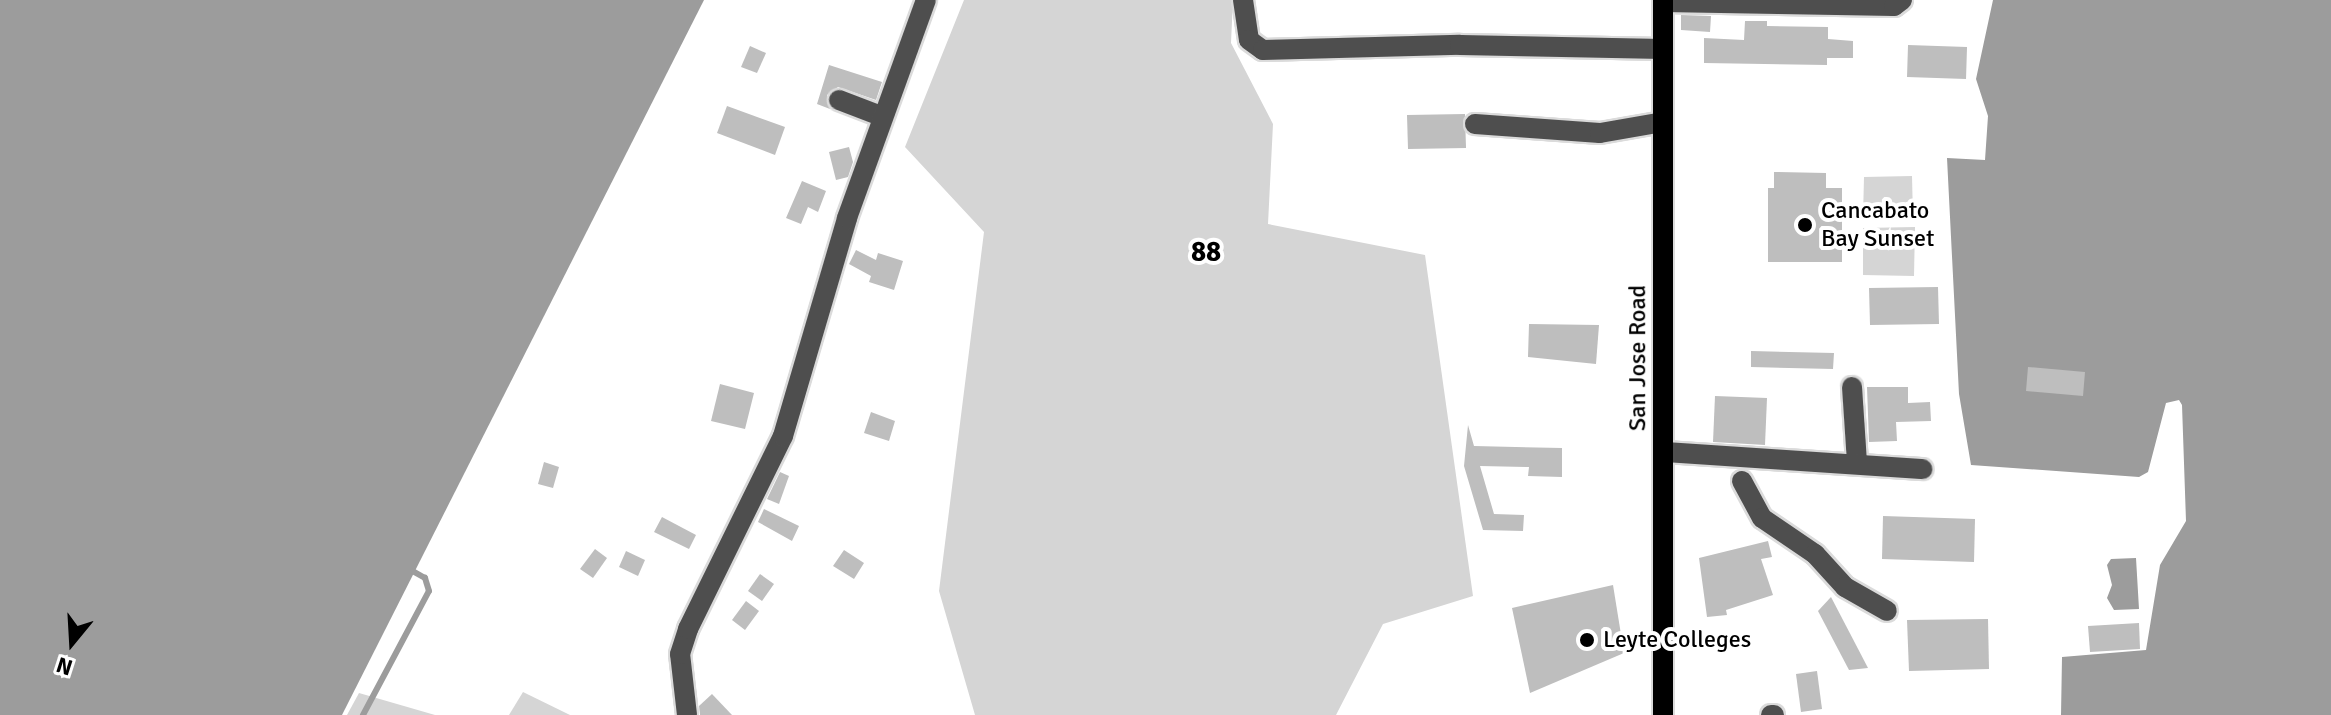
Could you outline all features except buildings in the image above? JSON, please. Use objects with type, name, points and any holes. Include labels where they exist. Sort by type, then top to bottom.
[{"type":"main road","name":"San Jose Road","points":[[1663,1],[1663,715]]},
{"type":"street","points":[[687,715],[680,654],[688,629],[783,436],[881,116],[926,0]]},
{"type":"street","points":[[1243,0],[1249,40],[1263,50],[1460,45],[1663,49]]},
{"type":"street","points":[[1663,1],[1894,6],[1902,0]]},
{"type":"street","points":[[839,100],[881,116]]},
{"type":"street","points":[[1475,124],[1574,133],[1663,122]]},
{"type":"street","points":[[1852,387],[1857,463]]},
{"type":"street","points":[[1664,452],[1922,469]]},
{"type":"street","points":[[1742,481],[1762,518],[1815,554],[1845,587],[1887,611]]},
{"type":"shaded area","points":[[0,0],[704,0],[342,715],[0,715]]},
{"type":"shaded area","points":[[964,0],[1233,0],[1231,43],[1273,124],[1268,224],[1425,255],[1473,596],[1383,624],[1336,715],[975,715],[939,591],[984,232],[905,147]]},
{"type":"shaded area","points":[[1993,0],[2331,0],[2331,715],[2061,715],[2062,657],[2146,650],[2160,565],[2186,521],[2182,405],[2179,400],[2166,403],[2148,472],[2139,477],[1971,465],[1959,394],[1947,158],[1985,160],[1988,116],[1976,79]]},
{"type":"shaded area","points":[[1912,176],[1913,217],[1863,217],[1864,177]]},
{"type":"shaded area","points":[[1915,227],[1914,276],[1863,275],[1863,228]]},
{"type":"shaded area","points":[[2136,558],[2139,609],[2114,610],[2107,598],[2112,585],[2107,565],[2111,559]]},
{"type":"shaded area","points":[[523,692],[570,715],[509,715]]},
{"type":"shaded area","points":[[359,693],[435,715],[347,715]]},
{"type":"waterway","points":[[363,715],[429,591],[425,578],[414,572]]},
{"type":"place","name":"Cancabato Bay Sunset","points":[[1805,225]]},
{"type":"place","name":"Leyte Colleges","points":[[1587,640]]},
{"type":"district","name":"88","points":[[1206,252]]}]
